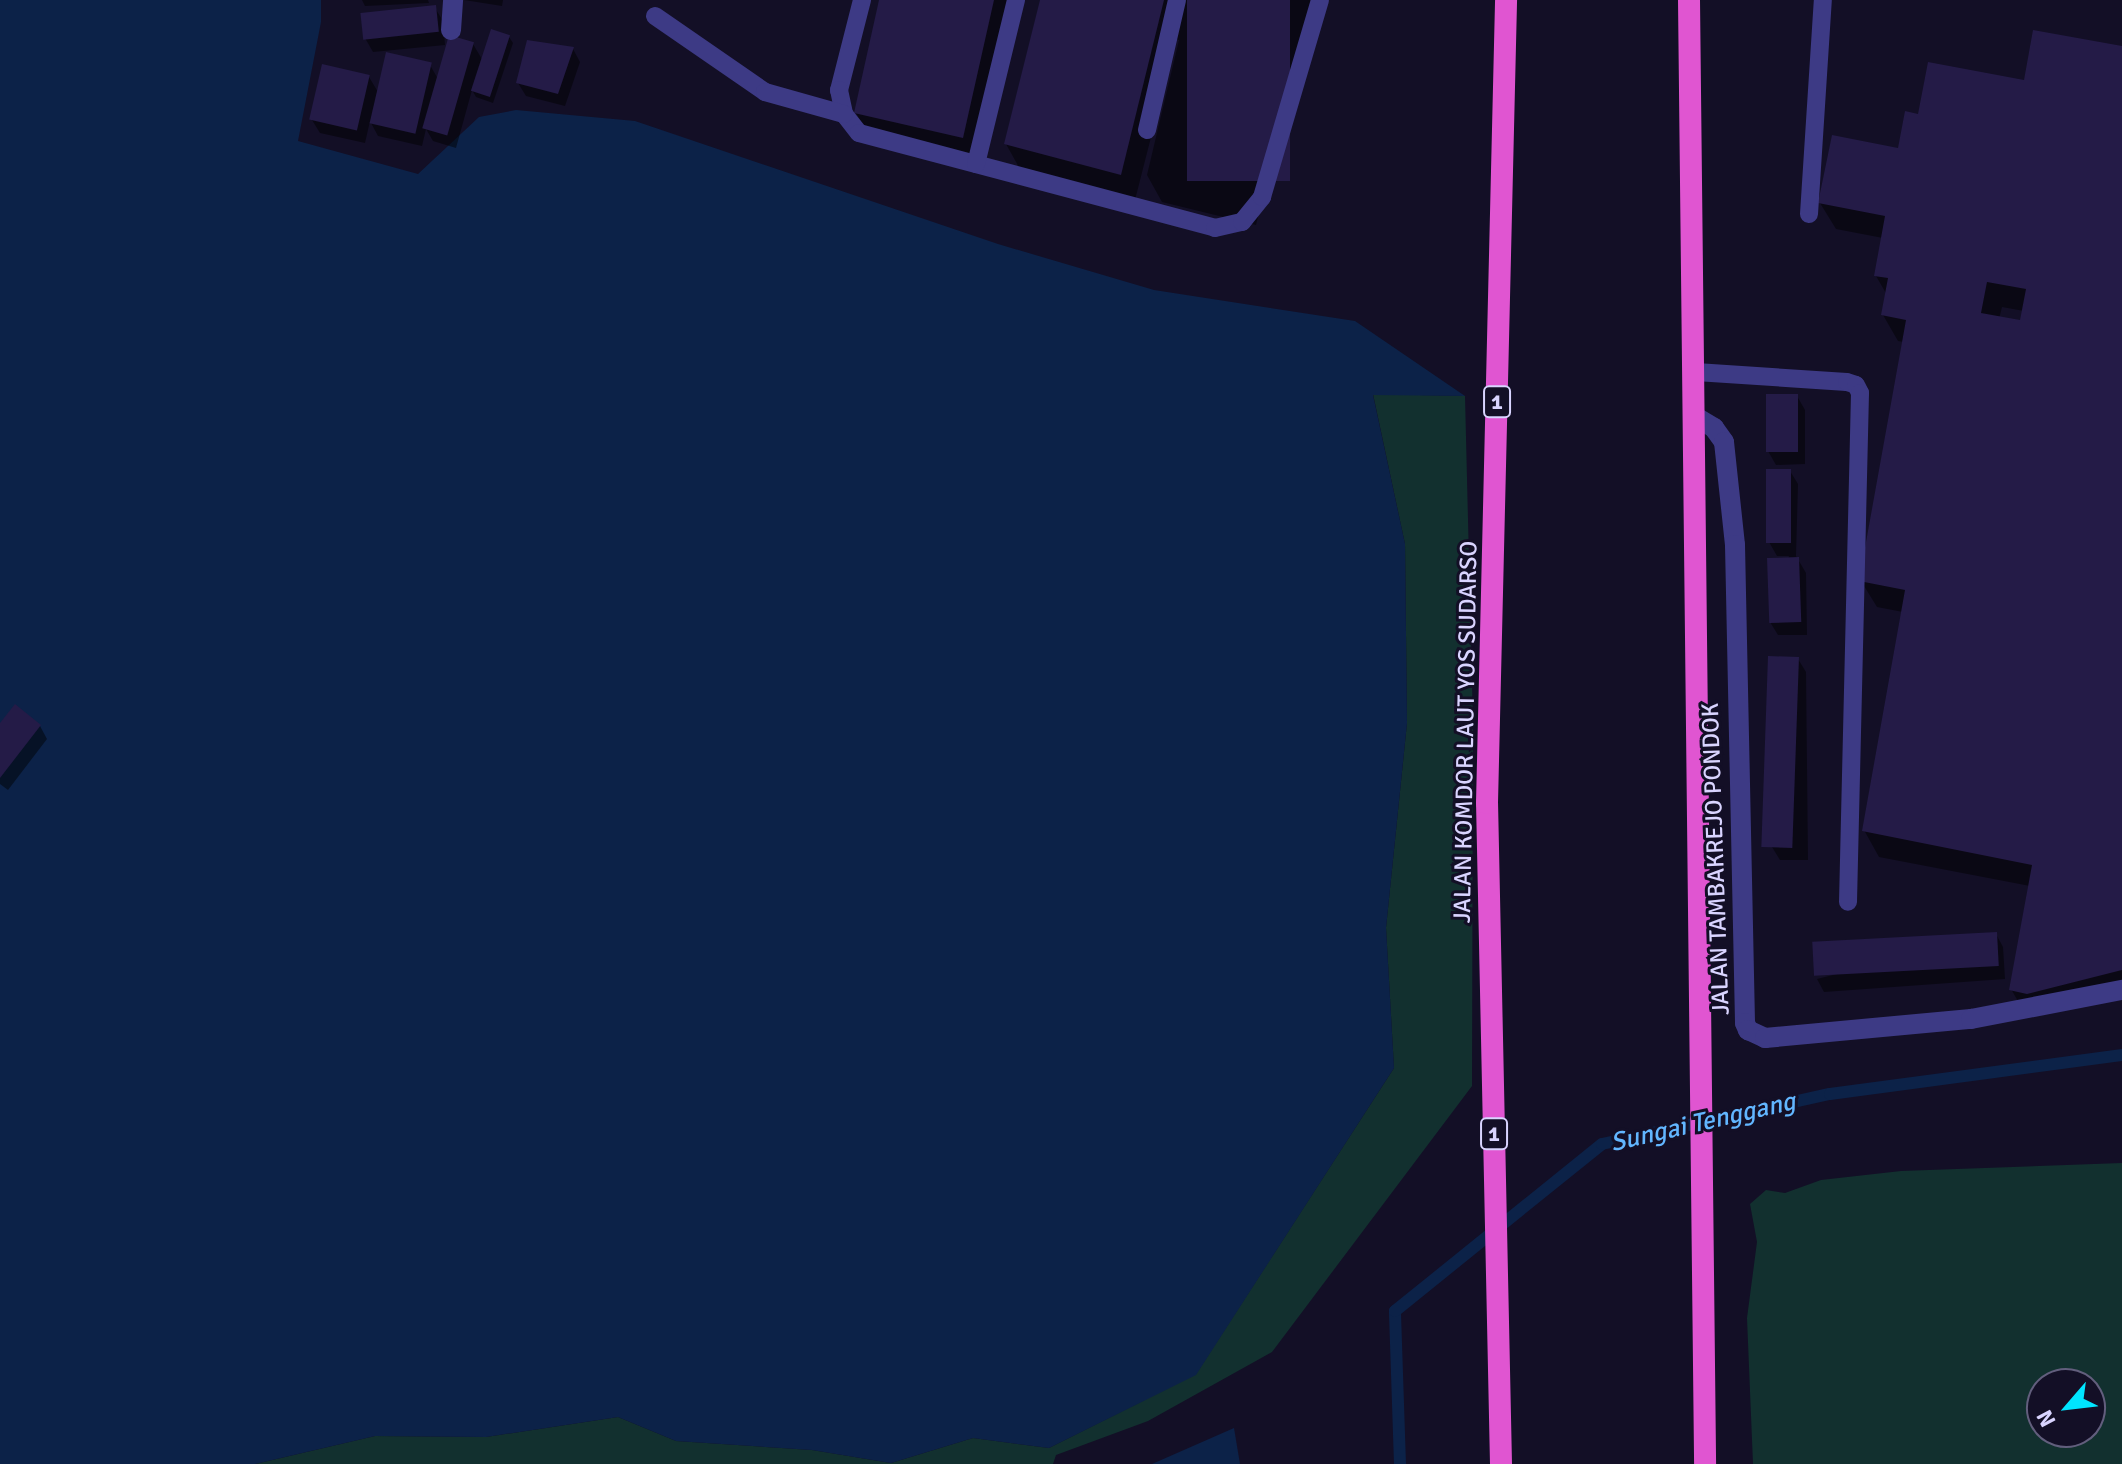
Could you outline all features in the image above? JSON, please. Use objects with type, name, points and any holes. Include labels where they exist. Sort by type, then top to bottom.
[{"type":"highway","name":"JALAN KOMDOR LAUT YOS SUDARSO","points":[[1501,1464],[1487,803],[1506,0]]},
{"type":"highway","points":[[1689,0],[1696,372],[1695,748],[1705,1464]]},
{"type":"street","points":[[451,30],[453,0]]},
{"type":"street","name":"JALAN TAMBAKREJO PONDOK","points":[[1696,417],[1714,428],[1724,442],[1735,545],[1748,1030],[1765,1038],[1971,1019],[2122,990]]},
{"type":"lane","points":[[862,0],[839,90],[844,114],[859,133],[1215,228],[1242,222],[1262,197],[1320,0]]},
{"type":"lane","points":[[976,164],[1016,0]]},
{"type":"lane","points":[[1147,130],[1177,0]]},
{"type":"lane","points":[[1809,214],[1823,0]]},
{"type":"lane","points":[[655,16],[765,92],[844,114]]},
{"type":"lane","points":[[1696,372],[1847,382],[1856,385],[1860,393],[1848,902]]},
{"type":"green space","points":[[1373,394],[1465,396],[1473,724],[1472,1086],[1272,1352],[1148,1421],[1056,1455],[1053,1464],[255,1464],[375,1436],[486,1437],[618,1417],[676,1441],[812,1450],[891,1463],[973,1438],[1049,1448],[1196,1374],[1394,1068],[1386,928],[1407,723],[1405,544]]},
{"type":"green space","points":[[2122,1163],[2122,1464],[1753,1464],[1747,1318],[1757,1242],[1750,1204],[1766,1190],[1785,1193],[1821,1180],[1901,1171]]},
{"type":"water","points":[[0,0],[321,0],[321,22],[298,141],[418,174],[479,117],[516,110],[635,121],[998,244],[1154,290],[1355,321],[1465,396],[1373,395],[1405,544],[1407,723],[1386,928],[1394,1068],[1196,1375],[1049,1448],[973,1438],[891,1463],[812,1450],[676,1441],[618,1417],[486,1437],[375,1436],[255,1464],[0,1464]]},
{"type":"water","points":[[1234,1428],[1240,1464],[1152,1464]]},
{"type":"building","points":[[879,0],[994,0],[963,138],[854,113]]},
{"type":"building","points":[[1040,0],[1164,0],[1121,175],[1004,144]]},
{"type":"building","points":[[1187,0],[1290,0],[1290,181],[1187,181]]},
{"type":"building","points":[[436,5],[439,32],[363,40],[360,13]]},
{"type":"building","points":[[491,29],[510,35],[490,97],[471,91]]},
{"type":"building","points":[[2033,30],[2122,46],[2122,970],[2027,994],[2009,990],[2032,865],[1862,831],[1905,590],[1859,581],[1906,320],[1881,315],[1888,278],[1874,276],[1885,216],[1818,203],[1832,135],[1898,148],[1905,111],[1918,114],[1928,62],[2024,80]],"holes":[[[1987,282],[2026,289],[2020,320],[1981,313]]]},
{"type":"building","points":[[449,35],[474,42],[447,135],[422,128]]},
{"type":"building","points":[[527,40],[574,47],[558,94],[516,83]]},
{"type":"building","points":[[386,52],[432,63],[415,134],[370,123]]},
{"type":"building","points":[[322,64],[370,75],[357,131],[309,120]]},
{"type":"building","points":[[1766,394],[1798,394],[1798,452],[1766,452]]},
{"type":"building","points":[[1766,469],[1791,469],[1791,543],[1766,543]]},
{"type":"building","points":[[1799,557],[1801,622],[1769,623],[1767,558]]},
{"type":"building","points":[[1768,656],[1799,657],[1792,848],[1761,847]]},
{"type":"building","points":[[15,704],[41,725],[0,778],[0,723]]},
{"type":"building","points":[[1997,932],[1999,966],[1814,976],[1812,942]]},
{"type":"waterway","name":"Sungai Tenggang","points":[[1400,1464],[1395,1311],[1602,1144],[1830,1094],[2122,1055]]}]
